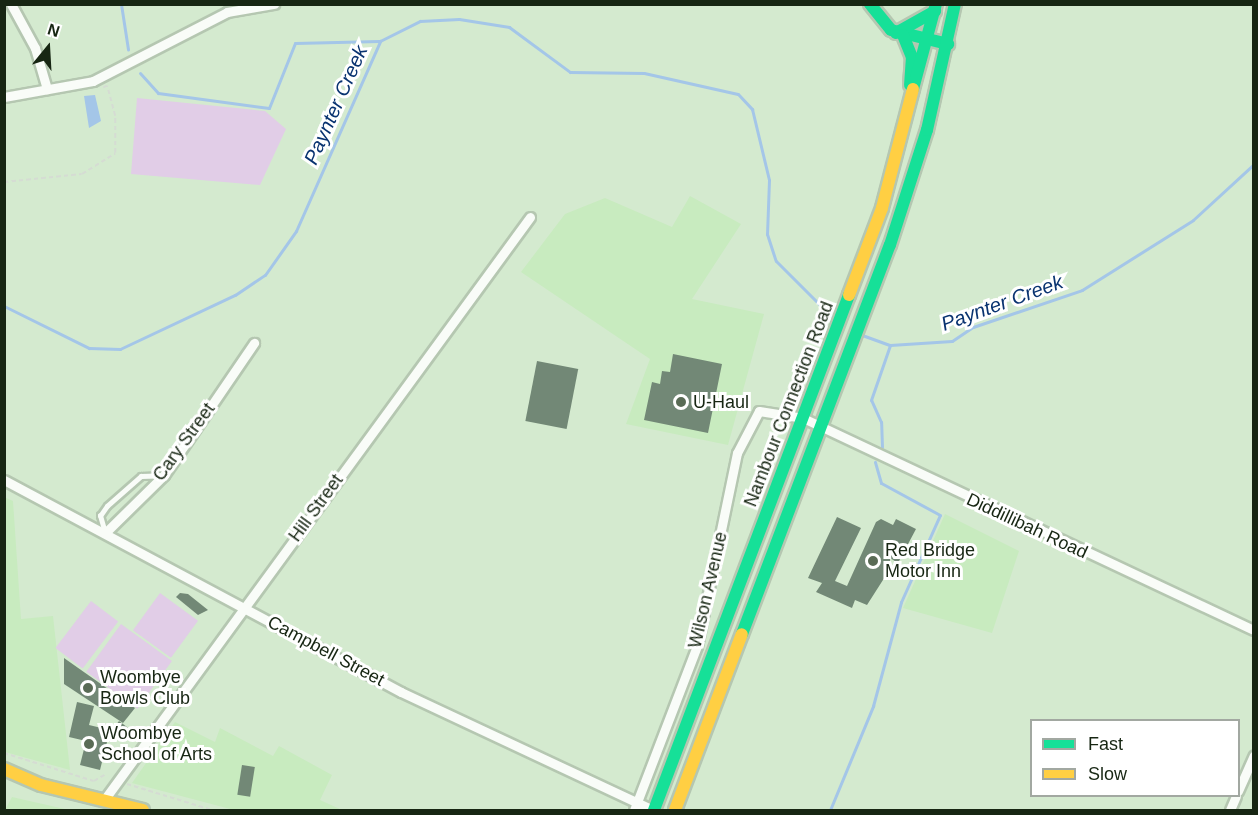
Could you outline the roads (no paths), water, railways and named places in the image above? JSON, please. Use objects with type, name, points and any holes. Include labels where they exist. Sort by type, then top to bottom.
[{"type":"main road","points":[[870,4],[878,21],[900,34],[948,44]]},
{"type":"main road","name":"Nambour Connection Road","points":[[675,810],[866,310],[917,164],[956,4]]},
{"type":"main road","points":[[900,34],[936,8]]},
{"type":"main road","name":"Nambour Connection Road","points":[[653,810],[847,302],[903,140],[936,8]]},
{"type":"main road","points":[[900,34],[913,74],[903,140]]},
{"type":"main road","points":[[4,769],[41,785],[143,810]]},
{"type":"street","points":[[11,4],[35,48],[47,89]]},
{"type":"street","points":[[4,98],[93,81],[225,8],[274,4]]},
{"type":"street","name":"Hill Street","points":[[104,800],[530,217]]},
{"type":"street","name":"Cary Street","points":[[105,533],[164,475],[254,343]]},
{"type":"street","name":"Wilson Avenue","points":[[635,808],[704,625],[745,431],[752,416],[766,409],[803,418]]},
{"type":"street","name":"Diddillibah Road","points":[[803,418],[1254,630]]},
{"type":"street","name":"Campbell Street","points":[[4,480],[244,606],[401,692],[635,808],[653,810]]},
{"type":"street","points":[[1240,788],[1254,755]]},
{"type":"lane","points":[[105,533],[100,516],[107,506],[141,476],[164,475]]},
{"type":"water","points":[[95,95],[101,121],[89,128],[84,96]]},
{"type":"waterway","points":[[121,4],[128,49]]},
{"type":"waterway","name":"Paynter Creek","points":[[4,306],[89,348],[120,349],[235,295],[265,275],[296,231],[380,41],[420,21],[459,19],[509,27],[570,72],[644,73],[738,94],[752,109],[769,180],[767,234],[776,261],[833,318]]},
{"type":"waterway","points":[[140,73],[158,93],[269,108],[295,43],[379,41]]},
{"type":"waterway","name":"Paynter Creek","points":[[862,335],[890,345],[952,341],[973,327],[1082,290],[1193,220],[1254,164]]},
{"type":"waterway","points":[[882,447],[881,422],[871,400],[890,345]]},
{"type":"waterway","points":[[830,810],[873,706],[901,602],[940,515],[881,483],[875,462]]},
{"type":"place","name":"U-Haul","points":[[681,402]]},
{"type":"place","name":"Red Bridge Motor Inn","points":[[873,561]]},
{"type":"place","name":"Woombye Bowls Club","points":[[88,688]]},
{"type":"place","name":"Woombye School of Arts","points":[[89,744]]}]
